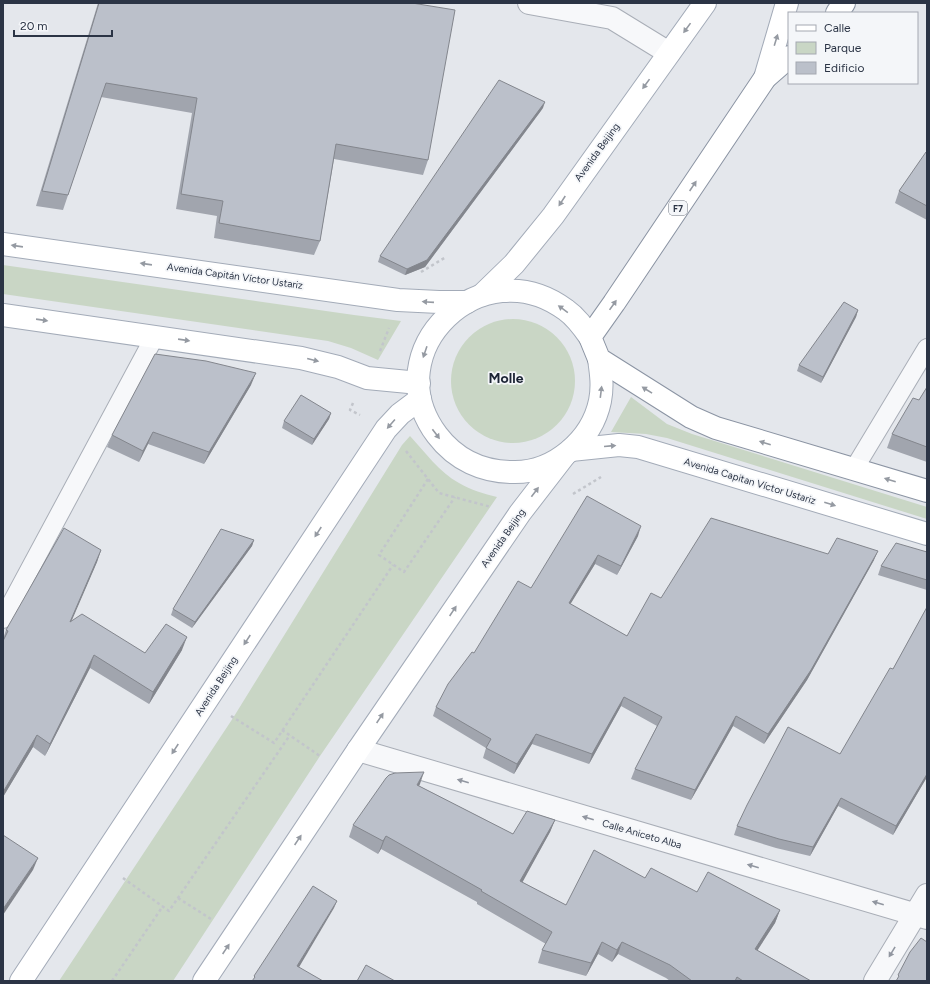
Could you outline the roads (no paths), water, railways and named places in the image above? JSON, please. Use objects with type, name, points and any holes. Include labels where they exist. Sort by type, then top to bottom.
[{"type":"main road","name":"Avenida Beijing","points":[[474,298],[514,264],[553,216],[705,3]]},
{"type":"main road","points":[[765,78],[787,3]]},
{"type":"main road","points":[[838,12],[844,3]]},
{"type":"main road","points":[[765,78],[788,58]]},
{"type":"main road","name":"F7","points":[[590,337],[765,78]]},
{"type":"main road","name":"Avenida Capitán Víctor Ustariz","points":[[3,244],[398,300],[439,302],[474,298]]},
{"type":"main road","name":"Avenida Beijing","points":[[204,981],[358,750],[520,514],[568,453],[584,436],[594,420],[600,401],[602,382],[599,359],[590,337],[579,323],[566,310],[552,301],[535,294],[517,291],[499,291],[474,298]]},
{"type":"main road","points":[[474,298],[452,311],[440,323],[430,336],[424,352],[420,367],[420,391],[425,413],[432,428],[454,453],[483,469],[500,472],[522,472],[533,470],[549,464],[568,453]]},
{"type":"main road","points":[[3,315],[301,358],[338,367],[367,378],[420,391]]},
{"type":"main road","points":[[599,359],[691,417],[716,428],[927,491]]},
{"type":"main road","name":"Avenida Beijing","points":[[21,981],[386,429],[420,391]]},
{"type":"main road","name":"Avenida Capitan Víctor Ustariz","points":[[568,453],[619,445],[638,447],[927,534]]},
{"type":"street","points":[[529,3],[612,18],[669,53]]},
{"type":"street","name":"Calle Aniceto Alba","points":[[358,750],[921,916]]},
{"type":"street","points":[[875,981],[921,916],[927,895]]},
{"type":"lane","points":[[3,619],[155,336]]},
{"type":"lane","points":[[854,469],[927,348]]},
{"type":"district","name":"Molle","points":[[506,378]]}]
